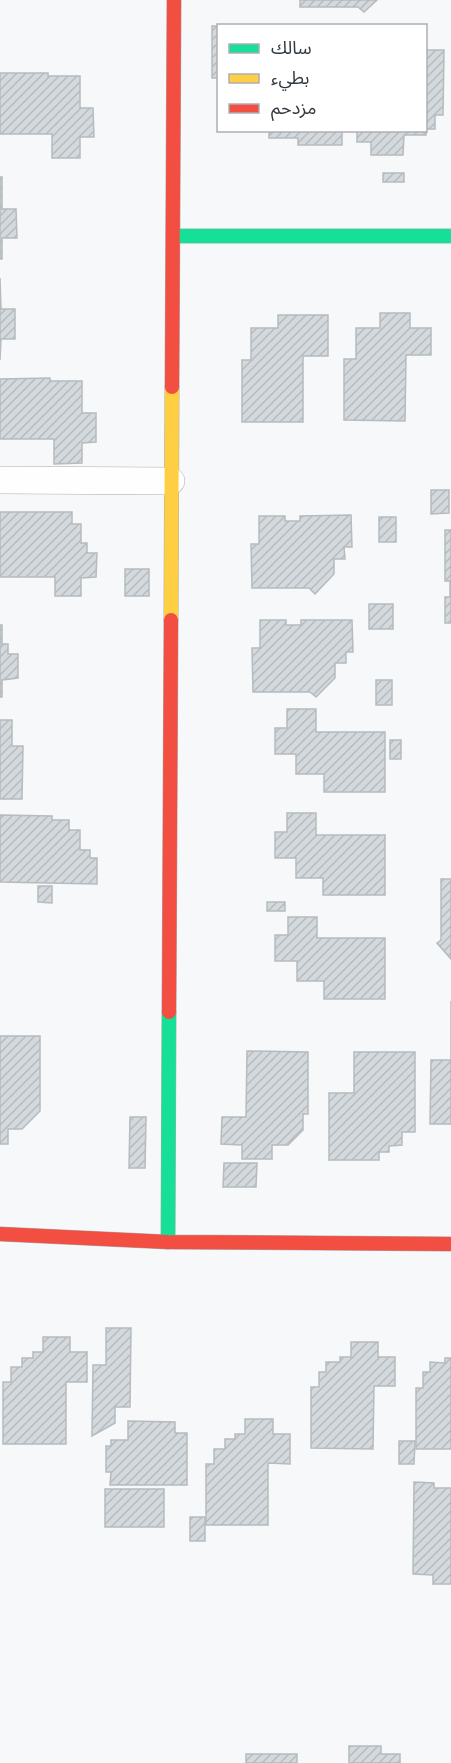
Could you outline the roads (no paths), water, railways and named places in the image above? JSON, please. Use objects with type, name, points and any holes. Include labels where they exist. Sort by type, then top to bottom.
[{"type":"street","points":[[168,1242],[174,0]]},
{"type":"street","points":[[174,236],[451,236]]},
{"type":"street","points":[[0,480],[171,481]]},
{"type":"street","points":[[0,1234],[168,1242],[451,1244]]}]
